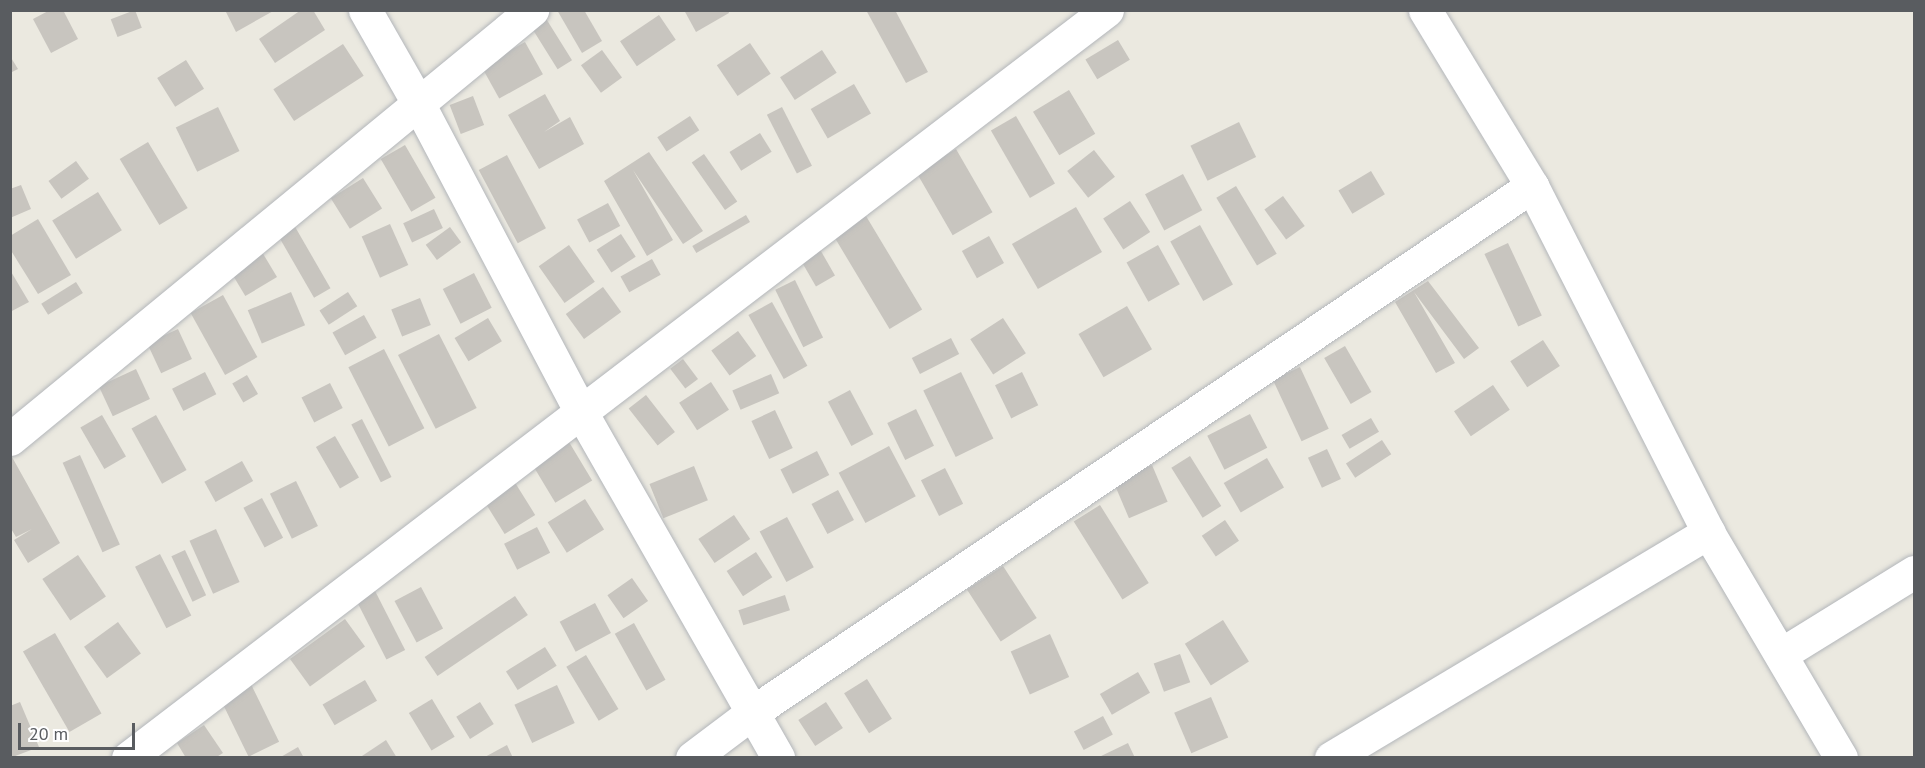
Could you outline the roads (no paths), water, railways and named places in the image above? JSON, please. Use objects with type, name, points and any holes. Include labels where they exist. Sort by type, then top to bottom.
[{"type":"street","points":[[365,10],[418,103],[581,412],[778,758]]},
{"type":"street","points":[[10,439],[532,10]]},
{"type":"street","points":[[128,758],[1107,10]]},
{"type":"street","points":[[1425,10],[1532,186],[1708,532],[1783,653],[1841,758]]},
{"type":"street","points":[[692,758],[753,712],[1532,186]]},
{"type":"street","points":[[1331,758],[1708,532]]},
{"type":"street","points":[[1783,653],[1914,572]]}]
